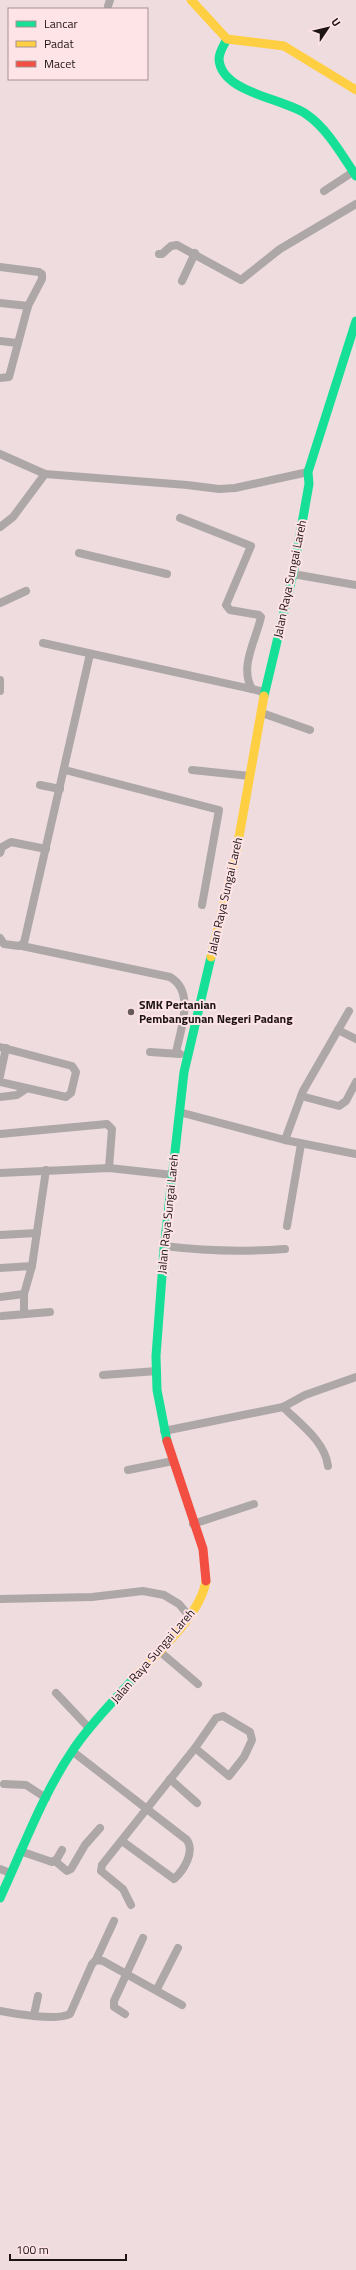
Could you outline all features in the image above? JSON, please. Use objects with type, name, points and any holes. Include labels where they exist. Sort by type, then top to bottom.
[{"type":"street","points":[[191,0],[227,39],[284,46],[356,90]]},
{"type":"street","points":[[227,39],[219,59],[220,66],[232,81],[250,92],[288,104],[308,115],[355,174],[324,191]]},
{"type":"street","points":[[158,254],[162,254],[174,245],[195,253],[241,280],[280,249],[356,204]]},
{"type":"street","points":[[182,281],[195,253]]},
{"type":"street","points":[[0,267],[39,272],[42,274],[42,279],[28,306],[8,377],[0,378]]},
{"type":"street","points":[[0,303],[28,306]]},
{"type":"street","name":"Jalan Raya Sungai Lareh","points":[[0,1898],[20,1851],[46,1798],[72,1751],[89,1728],[189,1616],[201,1596],[207,1575],[203,1549],[193,1524],[164,1431],[157,1390],[164,1246],[179,1112],[187,1056],[236,854],[265,692],[293,574],[309,484],[308,472],[329,401],[356,321]]},
{"type":"street","points":[[0,341],[17,343]]},
{"type":"street","points":[[0,454],[45,474],[187,485],[219,489],[235,488],[308,472]]},
{"type":"street","points":[[0,527],[13,517],[45,474]]},
{"type":"street","points":[[180,518],[251,546],[226,605],[230,610],[259,615],[261,617],[246,667],[246,677],[252,689]]},
{"type":"street","points":[[79,553],[167,574]]},
{"type":"street","points":[[293,574],[356,585]]},
{"type":"street","points":[[1,601],[26,591]]},
{"type":"street","points":[[43,643],[265,692]]},
{"type":"street","points":[[22,946],[65,770],[90,654]]},
{"type":"street","points":[[0,680],[0,691]]},
{"type":"street","points":[[262,713],[310,730]]},
{"type":"street","points":[[65,770],[219,810],[202,905]]},
{"type":"street","points":[[192,770],[250,776]]},
{"type":"street","points":[[40,785],[60,789]]},
{"type":"street","points":[[0,853],[2,848],[11,842],[46,849]]},
{"type":"street","points":[[0,938],[4,944],[22,946],[170,977],[176,980],[183,991],[185,1005],[176,1053]]},
{"type":"street","points":[[285,1140],[301,1096],[349,1011]]},
{"type":"street","points":[[338,1030],[356,1039]]},
{"type":"street","points":[[0,1076],[3,1047],[72,1066],[76,1070],[71,1093],[68,1096],[26,1089],[0,1082]]},
{"type":"street","points":[[150,1052],[176,1053],[187,1056]]},
{"type":"street","points":[[301,1096],[339,1106],[346,1101],[356,1082]]},
{"type":"street","points":[[0,1097],[17,1095],[26,1089]]},
{"type":"street","points":[[179,1112],[301,1144],[356,1154]]},
{"type":"street","points":[[0,1134],[107,1124],[112,1129],[109,1168]]},
{"type":"street","points":[[287,1226],[301,1144]]},
{"type":"street","points":[[0,1173],[109,1168],[173,1175]]},
{"type":"street","points":[[24,1314],[24,1294],[32,1266],[46,1170]]},
{"type":"street","points":[[0,1235],[37,1233]]},
{"type":"street","points":[[164,1246],[201,1251],[235,1252],[285,1249]]},
{"type":"street","points":[[0,1268],[32,1266]]},
{"type":"street","points":[[0,1297],[24,1294]]},
{"type":"street","points":[[2,1316],[50,1312]]},
{"type":"street","points":[[103,1375],[157,1371]]},
{"type":"street","points":[[164,1431],[283,1406],[305,1395],[354,1381]]},
{"type":"street","points":[[283,1406],[316,1440],[327,1458],[328,1466]]},
{"type":"street","points":[[128,1470],[173,1461]]},
{"type":"street","points":[[193,1524],[254,1504]]},
{"type":"street","points":[[0,1599],[92,1597],[143,1591],[164,1595],[180,1604],[189,1616]]},
{"type":"street","points":[[158,1650],[198,1684]]},
{"type":"street","points":[[56,1693],[89,1728]]},
{"type":"street","points":[[132,1905],[123,1889],[100,1871],[102,1865],[147,1810],[195,1748],[216,1718],[221,1716],[250,1732],[252,1740],[244,1757],[229,1776],[195,1748]]},
{"type":"street","points":[[72,1751],[187,1840],[190,1844],[190,1850],[185,1866],[174,1879],[169,1878],[122,1841]]},
{"type":"street","points":[[170,1780],[197,1803]]},
{"type":"street","points":[[4,1784],[26,1785],[46,1798]]},
{"type":"street","points":[[20,1851],[52,1862],[55,1861],[67,1870],[71,1869],[84,1845],[100,1828]]},
{"type":"street","points":[[55,1861],[62,1850]]},
{"type":"street","points":[[0,1869],[10,1873]]},
{"type":"street","points":[[0,2011],[34,2015],[60,2016],[70,2014],[92,1964],[96,1960],[114,1921]]},
{"type":"street","points":[[125,2014],[113,2005],[126,1973],[143,1938]]},
{"type":"street","points":[[157,1989],[178,1948]]},
{"type":"street","points":[[96,1960],[103,1961],[157,1989],[182,2005]]},
{"type":"street","points":[[34,2015],[38,1996]]},
{"type":"traffic: fast","points":[[227,39],[219,59],[222,70],[230,80],[255,93],[296,108],[314,120],[340,151],[356,176]]},
{"type":"traffic: fast","points":[[264,696],[293,574],[309,484],[308,472],[356,321]]},
{"type":"traffic: fast","points":[[167,1441],[157,1390],[156,1356],[164,1249],[184,1072],[211,957]]},
{"type":"traffic: fast","points":[[0,1898],[42,1804],[62,1767],[87,1731],[134,1678]]},
{"type":"traffic: slow","points":[[191,0],[227,39],[284,46],[356,90]]},
{"type":"traffic: slow","points":[[211,957],[236,854],[264,696]]},
{"type":"traffic: slow","points":[[134,1678],[165,1646],[187,1620],[202,1594],[206,1581]]},
{"type":"traffic: jam","points":[[167,1441],[203,1549],[206,1581]]},
{"type":"place","name":"SMK Pertanian Pembangunan Negeri Padang","points":[[131,1012]]}]
